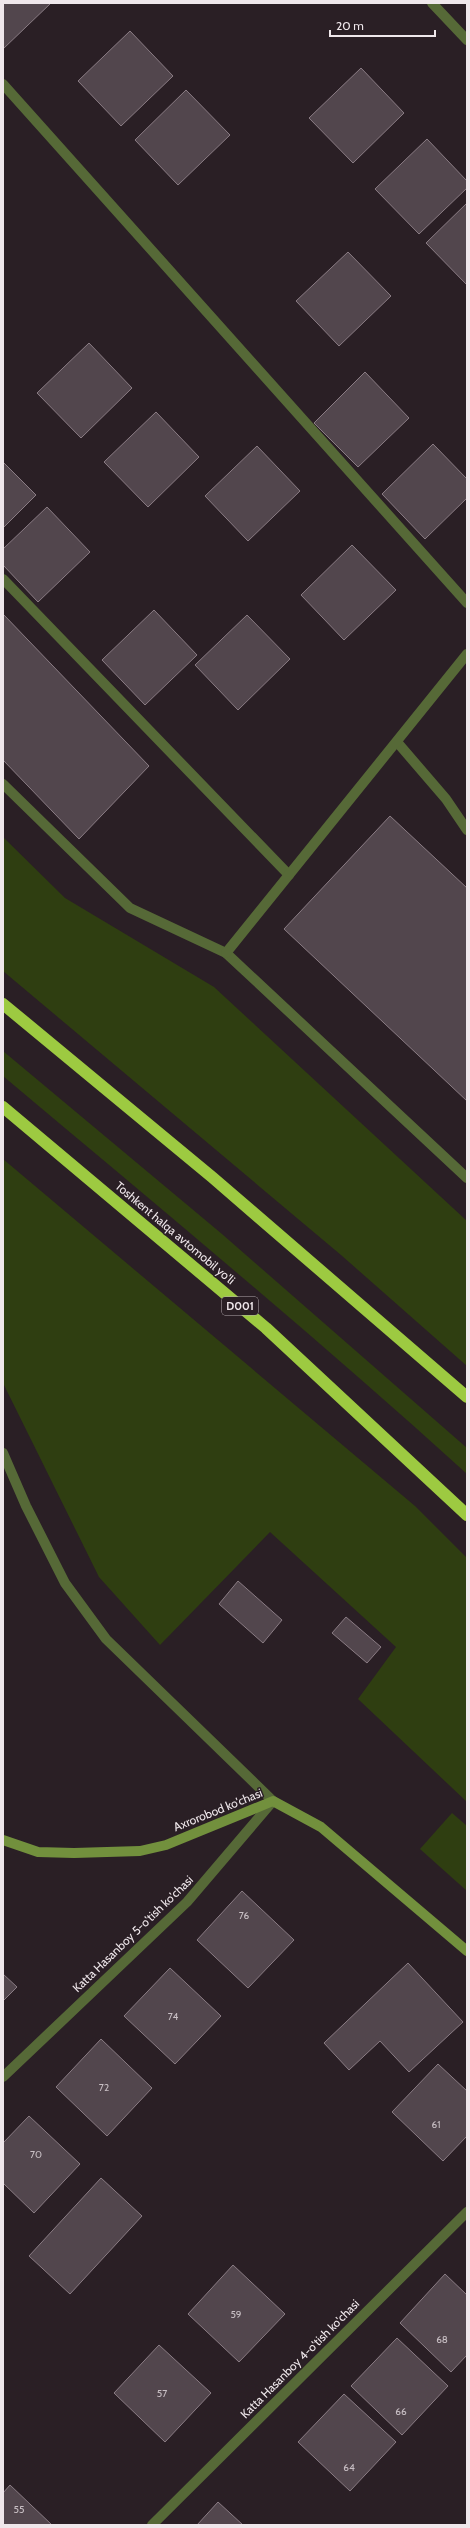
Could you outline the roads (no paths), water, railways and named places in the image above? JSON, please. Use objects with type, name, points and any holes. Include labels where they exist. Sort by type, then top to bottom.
[{"type":"highway","points":[[3,1004],[212,1177],[467,1397]]},
{"type":"highway","name":"Toshkent halqa avtomobil yo'li","points":[[3,1107],[266,1328],[467,1515]]},
{"type":"street","points":[[432,3],[467,40]]},
{"type":"street","points":[[3,84],[467,604]]},
{"type":"street","points":[[3,579],[289,875]]},
{"type":"street","points":[[226,953],[467,654]]},
{"type":"street","points":[[397,742],[446,799],[467,830]]},
{"type":"street","points":[[3,784],[130,908],[226,953],[467,1178]]},
{"type":"street","points":[[3,1453],[26,1506],[65,1583],[106,1639],[272,1801]]},
{"type":"street","name":"Axrorobod ko'chasi","points":[[3,1840],[38,1852],[74,1853],[140,1851],[166,1845],[272,1801],[321,1827],[467,1951]]},
{"type":"street","name":"Katta Hasanboy 5-o'tish ko'chasi","points":[[3,2077],[187,1902],[272,1801]]},
{"type":"street","name":"Katta Hasanboy 4-o'tish ko'chasi","points":[[152,2525],[467,2212]]}]
